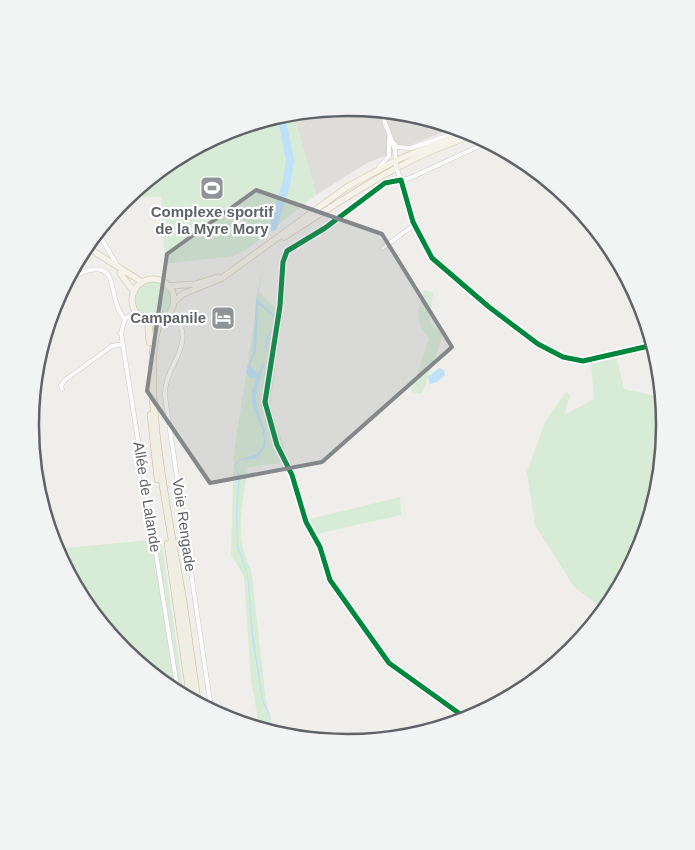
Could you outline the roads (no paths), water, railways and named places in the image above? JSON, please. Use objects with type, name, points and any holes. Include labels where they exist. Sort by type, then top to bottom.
[{"type":"highway","points":[[161,319],[156,334],[154,351],[156,419],[196,694]]},
{"type":"highway","points":[[148,320],[151,336],[150,400],[152,435],[189,690]]},
{"type":"main road","points":[[257,254],[323,204],[370,175],[397,160],[455,136]]},
{"type":"main road","points":[[142,282],[134,292],[133,302],[136,311],[148,320],[161,319],[170,312],[174,302],[183,294],[213,283],[396,167],[432,150],[464,139]]},
{"type":"main road","points":[[93,251],[142,282],[158,279],[169,286],[204,282],[236,268]]},
{"type":"main road","points":[[112,264],[134,292]]},
{"type":"main road","points":[[169,286],[174,302]]},
{"type":"street","points":[[384,119],[397,160],[396,167],[414,225],[432,258],[488,307],[548,350],[569,359],[582,361],[646,347]]},
{"type":"street","points":[[386,126],[395,144],[406,149],[450,134]]},
{"type":"street","points":[[370,175],[389,156],[391,151],[386,126]]},
{"type":"street","points":[[458,713],[389,663],[330,580],[320,547],[306,522],[292,475],[277,445],[265,402],[287,251],[325,228],[385,183],[410,178],[479,146]]},
{"type":"street","points":[[382,248],[414,225]]},
{"type":"street","points":[[101,239],[122,271]]},
{"type":"street","points":[[78,274],[91,268],[98,269],[106,274],[113,284],[118,312],[125,320],[136,311]]},
{"type":"street","name":"Voie Rengade","points":[[170,312],[181,327],[182,345],[166,380],[165,396],[210,701]]},
{"type":"street","name":"Allée de Lalande","points":[[125,320],[121,328],[123,344],[176,682]]},
{"type":"street","points":[[62,389],[61,384],[65,380],[112,346],[123,344]]},
{"type":"water","points":[[264,266],[257,299],[274,317],[258,304],[256,351],[250,365],[258,374],[262,364],[265,366],[263,367],[256,396],[257,407],[265,431],[265,448],[256,458],[239,461],[236,466],[240,477],[237,512],[238,545],[248,575],[253,633],[263,701],[270,714],[272,724],[262,701],[252,638],[247,574],[237,547],[236,512],[238,478],[235,464],[239,460],[257,454],[262,448],[264,441],[262,428],[252,400],[252,391],[257,377],[249,378],[246,371],[253,353],[256,299]]},
{"type":"water","points":[[272,331],[267,344],[266,354],[265,340]]},
{"type":"water","points":[[439,368],[444,370],[445,375],[437,382],[430,384],[428,377]]},
{"type":"waterway","points":[[273,227],[286,185],[290,160],[283,123]]},
{"type":"place","name":"Complexe sportif de la Myre Mory","points":[[212,188]]},
{"type":"place","name":"Campanile","points":[[223,318]]}]
